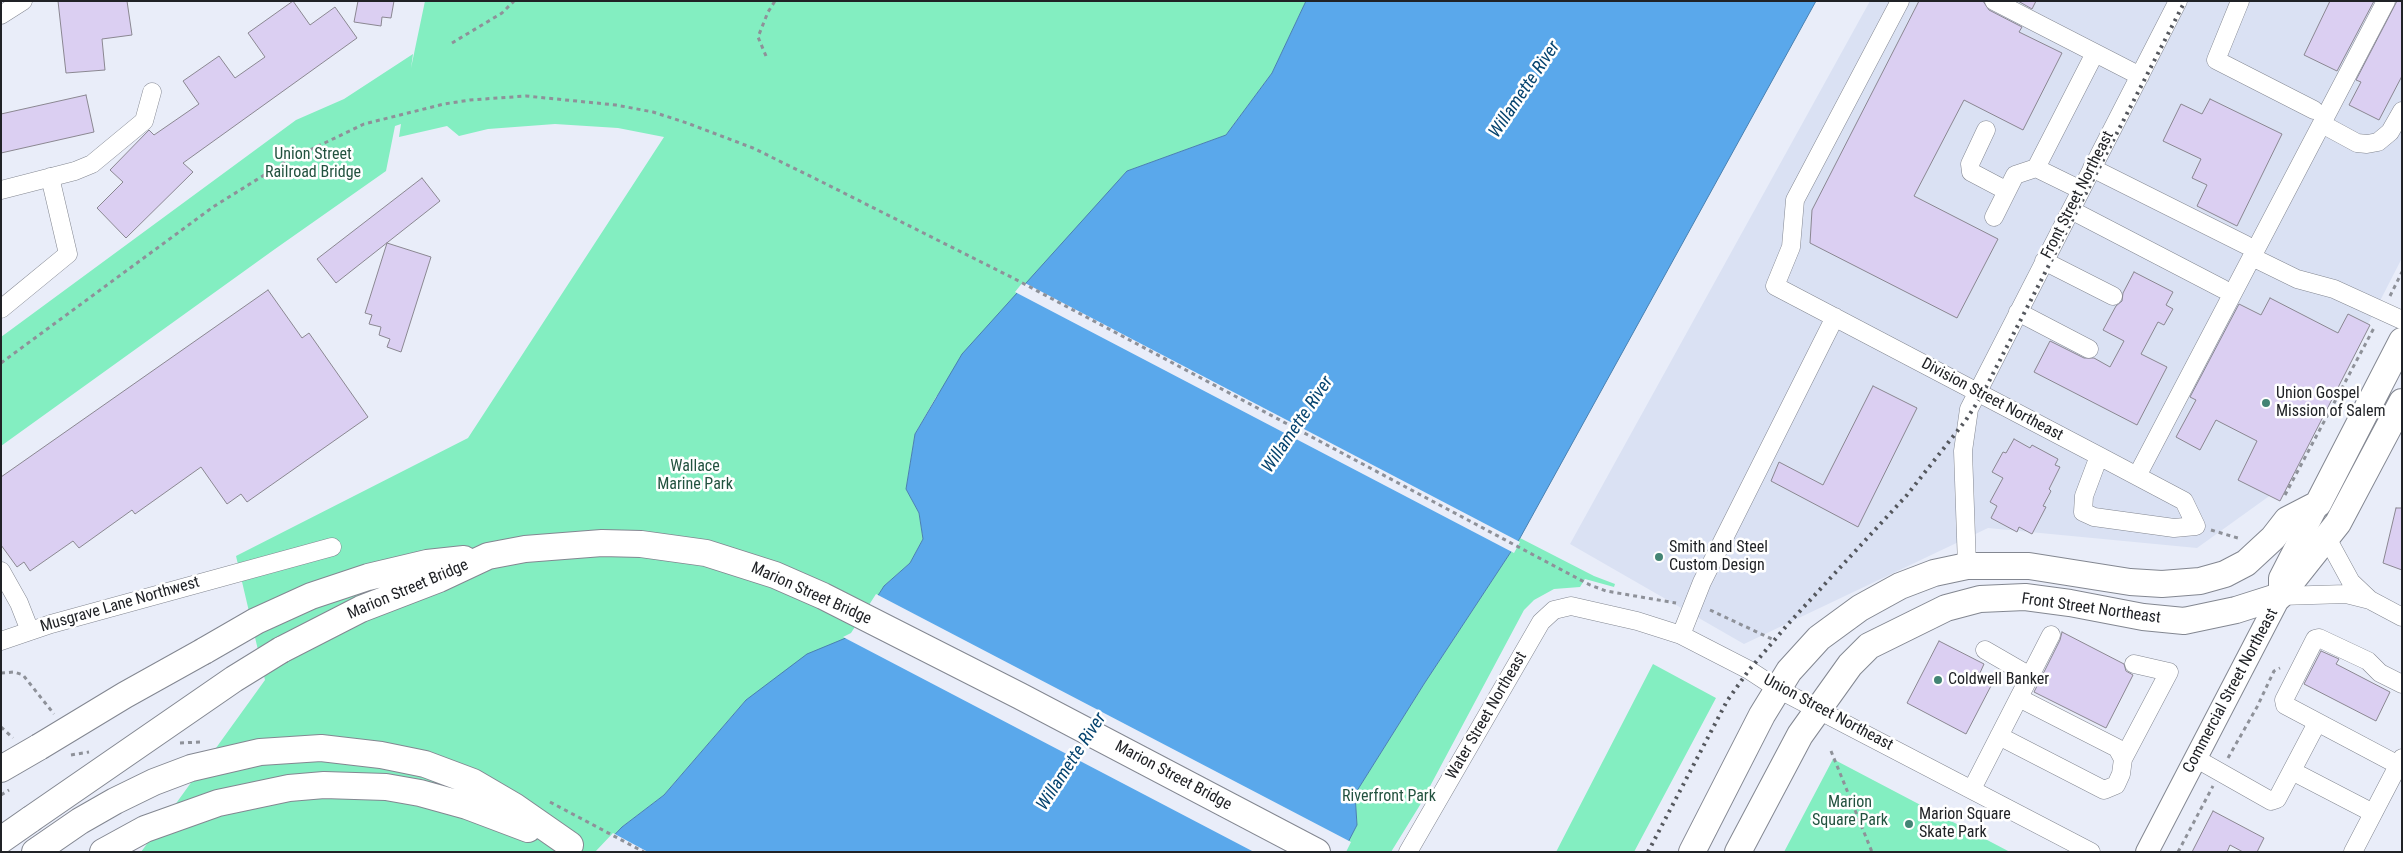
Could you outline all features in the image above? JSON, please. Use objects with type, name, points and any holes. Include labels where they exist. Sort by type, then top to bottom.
[{"type":"highway","name":"Commercial Street Northeast","points":[[2318,504],[2402,341]]},
{"type":"highway","points":[[2280,596],[2338,523],[2402,402]]},
{"type":"highway","name":"Front Street Northeast","points":[[1692,852],[1762,715],[1789,672],[1819,638],[1860,608],[1900,586],[1934,573],[1967,566],[2029,566],[2130,582],[2162,584],[2200,582],[2225,574],[2246,563],[2288,520],[2318,504]]},
{"type":"highway","name":"Marion Street Bridge","points":[[1,840],[234,679],[281,650],[361,609],[439,579],[488,556],[564,544],[641,544],[706,553],[775,575],[823,596],[1020,696],[1317,852]]},
{"type":"highway","points":[[1,769],[125,695],[256,621],[311,596],[368,576],[419,565],[488,556]]},
{"type":"highway","points":[[1934,614],[1945,592],[1956,583],[1967,566]]},
{"type":"highway","name":"Front Street Northeast","points":[[1738,852],[1800,735],[1850,665],[1869,646],[1946,608],[1971,601],[2025,597],[2070,603],[2143,617],[2184,621],[2236,610],[2280,596]]},
{"type":"highway","points":[[35,852],[80,821],[116,801],[154,782],[191,768],[260,752],[320,748],[381,755],[425,764],[473,782],[514,806],[576,849]]},
{"type":"highway","points":[[102,852],[144,828],[188,812],[252,794],[324,785],[356,786],[420,793],[458,803],[576,849]]},
{"type":"main road","name":"Commercial Street Northeast","points":[[2147,852],[2280,596],[2280,578],[2318,504]]},
{"type":"street","points":[[1,15],[23,1]]},
{"type":"street","name":"Division Street Northeast","points":[[1900,1],[1795,200],[1791,247],[1775,286],[2184,502],[2196,526]]},
{"type":"street","points":[[1994,1],[2140,76]]},
{"type":"street","name":"Front Street Northeast","points":[[1967,566],[1963,451],[1966,420],[1977,392],[2178,1]]},
{"type":"street","points":[[2240,1],[2216,60],[2318,117],[2356,143],[2378,142],[2390,132],[2402,111]]},
{"type":"street","points":[[2137,476],[2318,117],[2386,1]]},
{"type":"street","points":[[1994,217],[2016,175],[2036,168],[2095,53]]},
{"type":"street","points":[[1,190],[92,164],[144,121],[152,92]]},
{"type":"street","points":[[1986,130],[1970,164],[1971,172],[2007,191]]},
{"type":"street","points":[[2036,168],[2081,190]]},
{"type":"street","points":[[2092,168],[2249,251],[2297,279],[2334,289],[2402,320]]},
{"type":"street","points":[[1,309],[68,254],[50,177]]},
{"type":"street","points":[[2071,210],[2223,289]]},
{"type":"street","points":[[2044,261],[2113,296]]},
{"type":"street","points":[[2018,312],[2089,349]]},
{"type":"street","points":[[1681,635],[1702,582],[1835,317]]},
{"type":"street","points":[[2099,456],[2084,496],[2083,512],[2094,517],[2174,528],[2196,526]]},
{"type":"street","points":[[2327,538],[2351,582],[2370,600]]},
{"type":"street","name":"Musgrave Lane Northwest","points":[[1,641],[30,631],[332,547]]},
{"type":"street","points":[[1,571],[19,603],[30,631]]},
{"type":"street","points":[[2280,596],[2346,594],[2370,600],[2402,617]]},
{"type":"street","name":"Union Street Northeast","points":[[1554,610],[1571,606],[1637,621],[1681,635],[1749,670],[1778,689],[2092,852]]},
{"type":"street","name":"Water Street Northeast","points":[[1408,852],[1541,622],[1554,610]]},
{"type":"street","points":[[1972,790],[2052,634]]},
{"type":"street","points":[[2353,852],[2401,763],[2317,723],[2285,705],[2284,700],[2315,639],[2318,638],[2368,662],[2380,673],[2402,684]]},
{"type":"street","points":[[1985,650],[2030,676]]},
{"type":"street","points":[[1999,736],[2104,790],[2116,785],[2121,774],[2123,759],[2169,672],[2134,664]]},
{"type":"street","points":[[2019,698],[2117,748],[2123,759]]},
{"type":"street","points":[[2195,758],[2271,801],[2276,799],[2317,723]]},
{"type":"street","points":[[2292,771],[2373,813]]},
{"type":"path","points":[[452,43],[502,13],[514,1]]},
{"type":"path","points":[[766,56],[758,37],[768,12],[775,1]]},
{"type":"path","points":[[1,363],[213,207],[252,181],[315,146],[364,124],[444,104],[526,96],[616,105],[654,112],[688,122],[753,148],[1013,278],[1590,585],[1606,591],[1680,604]]},
{"type":"path","points":[[2282,502],[2402,272]]},
{"type":"path","points":[[2196,526],[2248,541]]},
{"type":"path","points":[[1702,606],[1774,640]]},
{"type":"path","points":[[2227,760],[2274,671],[2287,665]]},
{"type":"path","points":[[1,673],[14,672],[23,675],[55,716]]},
{"type":"path","points":[[73,746],[78,753]]},
{"type":"path","points":[[1831,751],[1872,852]]},
{"type":"path","points":[[2178,852],[2214,783]]},
{"type":"path","points":[[548,801],[644,852]]},
{"type":"shaded area","points":[[1870,1],[2402,1],[2402,258],[2286,484],[2197,548],[1988,528],[1744,644],[1570,544]]},
{"type":"green space","name":"Wallace Marine Park","points":[[425,1],[1306,1],[1272,73],[1226,135],[1127,171],[936,397],[915,434],[906,489],[919,513],[923,539],[910,563],[884,586],[853,635],[746,700],[664,795],[622,827],[598,852],[141,852],[265,680],[236,556],[468,438],[664,137],[618,128],[555,124],[488,129],[459,136],[447,126],[399,137],[401,124],[395,126],[386,171],[1,446],[1,337],[296,120],[344,99],[413,54],[411,68]]},
{"type":"green space","name":"Riverfront Park","points":[[1520,538],[1594,576],[1615,584],[1614,587],[1585,579],[1580,587],[1554,589],[1534,600],[1524,610],[1420,805],[1391,852],[1343,852],[1357,825],[1355,794],[1424,684]]},
{"type":"green space","points":[[1653,664],[1716,698],[1634,852],[1556,852]]},
{"type":"green space","name":"Marion Square Park","points":[[1833,759],[2010,852],[1784,852]]},
{"type":"water","name":"Willamette River","points":[[1306,1],[1816,1],[1520,538],[1424,684],[1355,794],[1357,825],[1343,852],[598,852],[622,827],[664,795],[746,700],[807,654],[853,635],[884,586],[910,563],[923,539],[919,513],[906,489],[915,434],[962,354],[1127,171],[1226,135],[1272,73]]},
{"type":"pier","points":[[1023,282],[1520,542],[1514,553],[1015,292]]},
{"type":"pier","points":[[876,594],[1351,842],[1346,852],[1254,852],[843,637],[851,633]]},
{"type":"pier","points":[[613,833],[648,852],[595,852]]},
{"type":"building","points":[[58,1],[127,1],[132,35],[102,39],[105,70],[66,73]]},
{"type":"building","points":[[293,1],[310,25],[335,7],[357,38],[183,163],[193,172],[126,238],[97,208],[123,182],[110,170],[149,130],[154,135],[199,104],[183,81],[219,56],[235,78],[265,57],[248,33]]},
{"type":"building","points":[[358,1],[394,1],[391,18],[382,17],[381,26],[354,22]]},
{"type":"building","points":[[1919,1],[1983,1],[1989,10],[2022,27],[2019,32],[2062,53],[2023,130],[1964,100],[1914,196],[1998,239],[1957,318],[1810,243],[1812,210]]},
{"type":"building","points":[[2018,1],[2036,1],[2032,9]]},
{"type":"building","points":[[2330,1],[2374,1],[2337,71],[2304,55]]},
{"type":"building","points":[[2397,1],[2402,1],[2402,76],[2379,120],[2349,105],[2361,82],[2356,80]]},
{"type":"building","points":[[86,95],[94,132],[1,153],[1,114]]},
{"type":"building","points":[[2210,99],[2282,134],[2237,226],[2197,206],[2207,185],[2192,178],[2201,159],[2163,141],[2181,104],[2202,114]]},
{"type":"building","points":[[422,178],[440,201],[336,283],[317,259]]},
{"type":"building","points":[[387,243],[431,257],[401,352],[387,347],[390,339],[379,335],[381,327],[369,324],[372,315],[365,313]]},
{"type":"building","points":[[2134,272],[2173,292],[2166,305],[2173,309],[2164,325],[2158,322],[2141,354],[2167,367],[2137,425],[2034,372],[2050,341],[2084,358],[2094,358],[2110,367],[2124,341],[2103,330],[2116,306],[2122,301],[2123,293]]},
{"type":"building","points":[[268,290],[302,338],[309,333],[368,417],[247,502],[241,494],[227,504],[201,467],[135,514],[132,510],[79,548],[73,541],[30,571],[24,562],[17,567],[1,545],[1,477]]},
{"type":"building","name":"Union Gospel Mission of Salem","points":[[2270,298],[2338,333],[2348,314],[2370,325],[2280,501],[2238,480],[2257,441],[2216,420],[2200,450],[2176,437],[2196,400],[2190,397],[2239,304],[2261,315]]},
{"type":"building","points":[[1873,386],[1917,408],[1858,527],[1771,481],[1779,462],[1823,485]]},
{"type":"building","points":[[2014,439],[2030,448],[2032,445],[2058,459],[2055,465],[2060,467],[2043,506],[2046,507],[2032,534],[2019,527],[2017,532],[1991,518],[1997,506],[1990,502],[2003,478],[1992,472],[2003,452],[2006,453]]},
{"type":"building","points":[[2396,508],[2402,508],[2402,570],[2383,563]]},
{"type":"building","points":[[2062,632],[2124,664],[2126,671],[2133,675],[2106,728],[2034,692],[2060,640]]},
{"type":"building","points":[[1939,641],[1984,664],[1979,675],[1993,682],[1966,734],[1907,703]]},
{"type":"building","points":[[2321,651],[2339,659],[2336,664],[2390,692],[2376,721],[2304,684]]},
{"type":"building","points":[[2213,811],[2264,838],[2257,852],[2243,852],[2230,845],[2227,852],[2192,852]]},
{"type":"railway","points":[[1648,852],[1727,701],[1749,670],[1789,623],[1907,495],[1966,420],[1982,395],[2185,1]]},
{"type":"place","name":"Union Gospel Mission of Salem","points":[[2266,403]]},
{"type":"place","name":"Smith and Steel Custom Design","points":[[1659,557]]},
{"type":"place","name":"Coldwell Banker","points":[[1938,680]]},
{"type":"place","name":"Marion Square Skate Park","points":[[1909,824]]},
{"type":"park label","name":"Union Street Railroad Bridge","points":[[313,164]]}]
